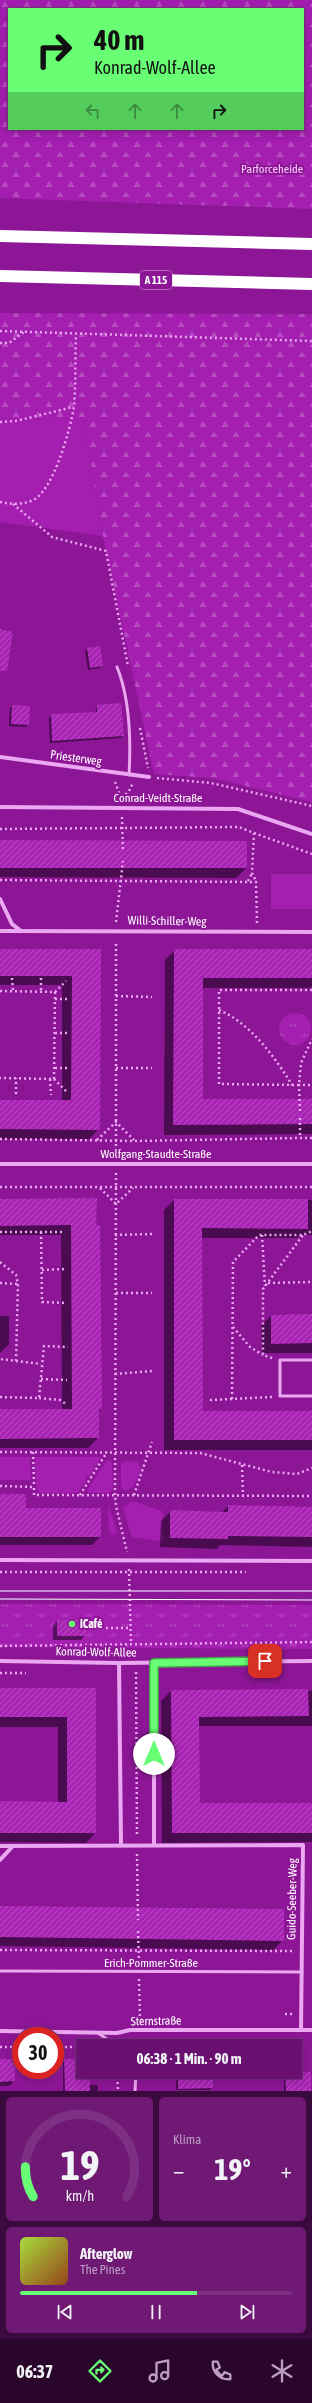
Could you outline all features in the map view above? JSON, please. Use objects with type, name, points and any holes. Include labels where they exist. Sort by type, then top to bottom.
[{"type":"highway","points":[[0,236],[312,244]]},
{"type":"highway","name":"A 115","points":[[0,276],[312,284]]},
{"type":"street","name":"Priesterweg","points":[[0,757],[149,777]]},
{"type":"street","name":"Conrad-Veidt-Straße","points":[[0,807],[238,809],[312,834]]},
{"type":"street","points":[[0,899],[12,924],[21,931]]},
{"type":"street","name":"Willi-Schiller-Weg","points":[[0,931],[116,930],[312,932]]},
{"type":"street","name":"Wolfgang-Staudte-Straße","points":[[0,1164],[312,1164]]},
{"type":"street","points":[[0,1560],[312,1561]]},
{"type":"street","name":"Konrad-Wolf-Allee","points":[[0,1661],[154,1663],[312,1661]]},
{"type":"street","points":[[119,1663],[121,1845]]},
{"type":"street","points":[[154,1663],[154,1845]]},
{"type":"street","name":"Guido-Seeber-Weg","points":[[0,1846],[303,1845],[301,2030]]},
{"type":"street","points":[[0,1860],[13,1846]]},
{"type":"street","name":"Sternstraße","points":[[0,2031],[117,2033],[140,2030],[312,2030]]},
{"type":"lane","points":[[117,667],[126,701],[129,739],[128,775]]},
{"type":"lane","points":[[312,1360],[280,1360],[280,1396],[312,1396]]},
{"type":"lane","name":"Erich-Pommer-Straße","points":[[0,1971],[302,1972]]},
{"type":"lane","points":[[97,2032],[107,2039]]},
{"type":"lane","points":[[135,2091],[136,2079]]},
{"type":"path","points":[[0,331],[25,331],[76,335],[245,337],[312,341]]},
{"type":"path","points":[[0,343],[9,344],[25,331]]},
{"type":"path","points":[[0,502],[13,504],[32,501],[46,489],[59,462],[74,407],[76,335]]},
{"type":"path","points":[[0,422],[16,421],[74,407]]},
{"type":"path","points":[[13,504],[52,537],[106,551],[128,667]]},
{"type":"path","points":[[139,722],[149,777],[211,783],[312,806]]},
{"type":"path","points":[[121,798],[130,791],[137,776]]},
{"type":"path","points":[[0,829],[238,827],[312,854]]},
{"type":"path","points":[[248,881],[252,873],[254,833]]},
{"type":"path","points":[[115,1495],[116,930],[123,861]]},
{"type":"path","points":[[252,873],[256,882],[257,932]]},
{"type":"path","points":[[0,880],[256,882]]},
{"type":"path","points":[[12,978],[13,991]]},
{"type":"path","points":[[40,978],[41,992]]},
{"type":"path","points":[[54,1079],[55,992],[66,981]]},
{"type":"path","points":[[312,990],[219,990],[220,1084],[312,1085]]},
{"type":"path","points":[[0,991],[55,992]]},
{"type":"path","points":[[116,996],[152,997]]},
{"type":"path","points":[[55,999],[68,999]]},
{"type":"path","points":[[219,1010],[229,1014],[245,1026],[292,1085]]},
{"type":"path","points":[[55,1034],[68,1033]]},
{"type":"path","points":[[300,1110],[299,1085],[301,1063],[312,1038]]},
{"type":"path","points":[[55,1068],[69,1068]]},
{"type":"path","points":[[116,1068],[152,1068]]},
{"type":"path","points":[[0,1078],[54,1079],[68,1093]]},
{"type":"path","points":[[16,1078],[16,1094]]},
{"type":"path","points":[[50,1079],[51,1096]]},
{"type":"path","points":[[300,1118],[300,1138]]},
{"type":"path","points":[[97,1140],[116,1122]]},
{"type":"path","points":[[116,1122],[135,1141]]},
{"type":"path","points":[[0,1140],[135,1141],[312,1138]]},
{"type":"path","points":[[0,1187],[312,1187]]},
{"type":"path","points":[[100,1187],[116,1204]]},
{"type":"path","points":[[116,1204],[134,1187]]},
{"type":"path","points":[[265,1286],[304,1235],[312,1230]]},
{"type":"path","points":[[0,1232],[65,1232]]},
{"type":"path","points":[[41,1232],[42,1302],[67,1303]]},
{"type":"path","points":[[116,1235],[152,1234]]},
{"type":"path","points":[[232,1399],[233,1262],[259,1235],[304,1235]]},
{"type":"path","points":[[262,1235],[265,1286],[263,1289],[264,1356]]},
{"type":"path","points":[[0,1262],[16,1274],[18,1284],[16,1360]]},
{"type":"path","points":[[42,1270],[66,1269]]},
{"type":"path","points":[[268,1283],[312,1282]]},
{"type":"path","points":[[0,1284],[18,1284]]},
{"type":"path","points":[[116,1293],[152,1293]]},
{"type":"path","points":[[233,1327],[247,1343],[264,1356],[280,1360]]},
{"type":"path","points":[[39,1398],[44,1346],[68,1346]]},
{"type":"path","points":[[0,1359],[42,1364]]},
{"type":"path","points":[[116,1374],[152,1371]]},
{"type":"path","points":[[41,1379],[67,1380]]},
{"type":"path","points":[[210,1400],[280,1396]]},
{"type":"path","points":[[0,1397],[60,1400],[66,1404]]},
{"type":"path","points":[[134,1495],[150,1452],[152,1442]]},
{"type":"path","points":[[0,1452],[200,1453],[272,1472],[297,1474],[312,1468]]},
{"type":"path","points":[[33,1452],[34,1495],[312,1496]]},
{"type":"path","points":[[80,1495],[107,1452]]},
{"type":"path","points":[[242,1464],[243,1496]]},
{"type":"path","points":[[0,1486],[34,1487]]},
{"type":"path","points":[[0,1572],[251,1572]]},
{"type":"path","points":[[86,1628],[131,1628]]},
{"type":"path","points":[[0,1646],[312,1642]]},
{"type":"path","points":[[136,1644],[138,1920]]},
{"type":"path","points":[[138,1930],[140,2030]]},
{"type":"path","points":[[0,1950],[302,1951]]},
{"type":"path","points":[[0,2047],[12,2047]]},
{"type":"path","points":[[64,2047],[76,2048]]},
{"type":"path","points":[[117,2079],[118,2091]]},
{"type":"green space","name":"Parforceheide","points":[[0,0],[312,0],[312,209],[0,198]]},
{"type":"green space","points":[[0,313],[312,314],[312,802],[212,778],[154,774],[103,536],[83,418],[0,421]]},
{"type":"green space","points":[[83,418],[103,536],[0,522],[0,421]]},
{"type":"green space","points":[[271,874],[312,874],[312,909],[271,909]]},
{"type":"green space","points":[[292,1013],[298,1013],[307,1017],[311,1029],[307,1041],[298,1045],[292,1045],[283,1041],[279,1032],[279,1026],[283,1017]]},
{"type":"green space","points":[[0,1457],[30,1457],[31,1480],[0,1480]]},
{"type":"green space","points":[[35,1457],[101,1457],[90,1476],[87,1475],[85,1480],[86,1482],[77,1493],[39,1493],[36,1486]]},
{"type":"green space","points":[[107,1460],[112,1462],[113,1489],[110,1493],[89,1493],[87,1490]]},
{"type":"green space","points":[[126,1461],[138,1462],[141,1470],[134,1486],[125,1491],[121,1486],[121,1464]]},
{"type":"green space","points":[[132,1501],[162,1511],[164,1542],[133,1537],[131,1535],[123,1508]]},
{"type":"green space","points":[[108,1503],[117,1533],[112,1536],[109,1529]]},
{"type":"green space","points":[[0,1604],[312,1605],[312,1649],[0,1647]]},
{"type":"building","points":[[0,629],[13,632],[7,671],[0,671]]},
{"type":"building","points":[[100,646],[103,666],[90,668],[87,648]]},
{"type":"building","points":[[121,703],[124,736],[52,741],[51,714],[97,712],[97,705]]},
{"type":"building","points":[[12,705],[30,706],[29,725],[11,724]]},
{"type":"building","points":[[0,840],[247,841],[247,868],[0,868]]},
{"type":"building","points":[[0,949],[101,949],[100,1130],[0,1129],[0,1100],[71,1100],[72,976],[0,976]]},
{"type":"building","points":[[174,949],[312,949],[312,978],[203,978],[203,1099],[312,1099],[312,1124],[173,1125]]},
{"type":"building","points":[[97,1198],[96,1225],[100,1225],[102,1409],[99,1409],[99,1438],[0,1439],[0,1409],[72,1409],[71,1225],[0,1226],[0,1199]]},
{"type":"building","points":[[174,1199],[308,1199],[308,1229],[202,1228],[203,1411],[312,1411],[312,1440],[174,1440]]},
{"type":"building","points":[[312,1314],[312,1343],[271,1344],[271,1315]]},
{"type":"building","points":[[0,1494],[26,1494],[26,1508],[101,1508],[101,1537],[0,1537]]},
{"type":"building","points":[[228,1505],[312,1507],[312,1537],[228,1536],[228,1539],[170,1538],[170,1510],[228,1512]]},
{"type":"building","name":"iCafé","points":[[57,1620],[86,1620],[86,1636],[57,1636]]},
{"type":"building","points":[[0,1688],[96,1688],[96,1833],[0,1833],[0,1801],[67,1802],[67,1717],[0,1717]]},
{"type":"building","points":[[308,1689],[309,1716],[199,1717],[200,1803],[312,1803],[312,1833],[172,1833],[171,1690]]},
{"type":"building","points":[[0,1906],[284,1909],[284,1941],[0,1937]]},
{"type":"building","points":[[0,2059],[12,2059],[12,2079],[15,2079],[15,2081],[0,2082]]},
{"type":"building","points":[[64,2059],[76,2059],[76,2079],[90,2079],[90,2091],[65,2091]]},
{"type":"building","points":[[302,2072],[311,2072],[311,2091],[286,2091],[285,2079],[302,2079]]},
{"type":"building","points":[[178,2079],[213,2079],[213,2088],[178,2089]]},
{"type":"tram line","points":[[0,1591],[312,1591]]},
{"type":"tram line","points":[[0,1599],[312,1600]]},
{"type":"place","name":"iCafé","points":[[72,1624]]},
{"type":"route","points":[[154,1754],[154,1663],[265,1661]]}]
